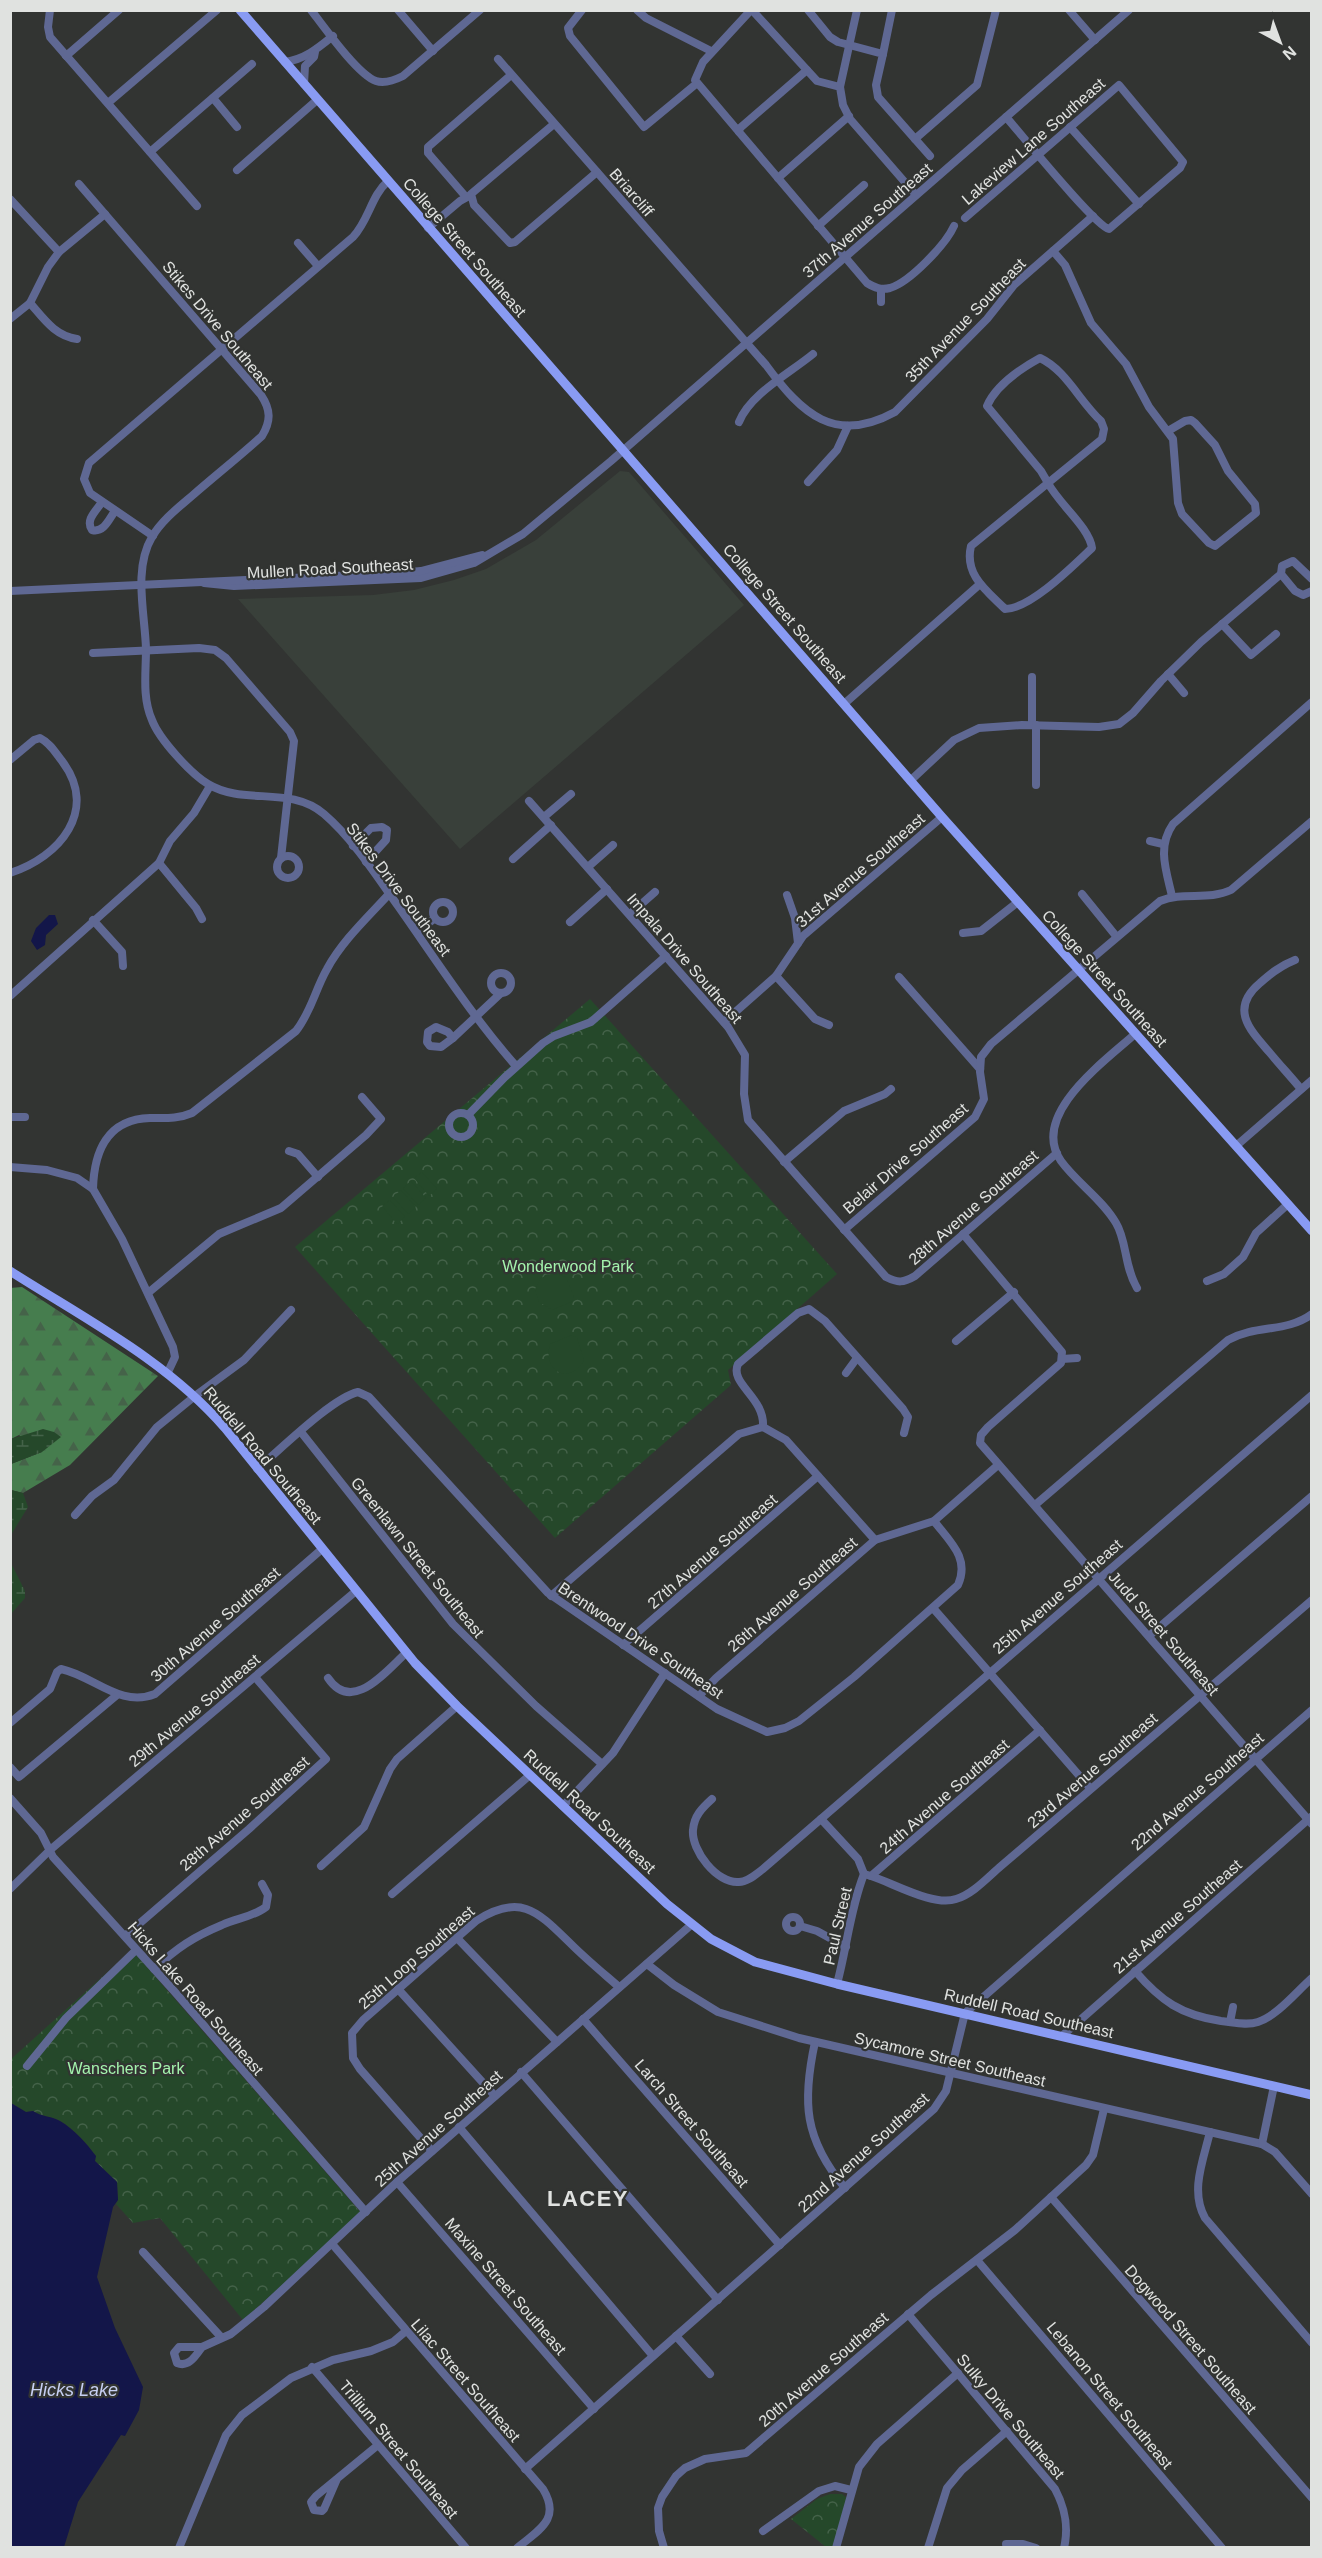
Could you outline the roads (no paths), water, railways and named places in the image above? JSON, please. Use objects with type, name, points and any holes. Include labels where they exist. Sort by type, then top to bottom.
[{"type":"main road","name":"College Street Southeast","points":[[240,10],[910,781],[1311,1231]]},
{"type":"main road","name":"Ruddell Road Southeast","points":[[10,1271],[168,1372],[195,1395],[225,1428],[406,1653],[457,1706],[691,1925],[727,1949],[755,1962],[837,1984],[1274,2086],[1310,2092]]},
{"type":"street","points":[[50,10],[48,31],[50,37],[197,206]]},
{"type":"street","points":[[66,56],[119,10]]},
{"type":"street","points":[[108,103],[217,10]]},
{"type":"street","points":[[311,10],[362,73],[376,81],[391,82],[403,76],[480,10]]},
{"type":"street","points":[[398,10],[433,51]]},
{"type":"street","points":[[582,10],[568,28],[570,36],[644,127],[696,84],[697,73],[711,51],[751,10],[817,81],[840,87]]},
{"type":"street","points":[[637,10],[646,18],[711,51]]},
{"type":"street","points":[[808,10],[830,37],[838,42],[883,54]]},
{"type":"street","points":[[857,10],[840,87],[843,105],[849,116],[916,195]]},
{"type":"street","points":[[892,10],[876,85],[878,97],[930,156]]},
{"type":"street","points":[[915,139],[977,85],[996,10]]},
{"type":"street","points":[[1069,10],[1095,40]]},
{"type":"street","name":"37th Avenue Southeast","points":[[624,450],[1129,10]]},
{"type":"street","points":[[285,62],[299,60],[315,52],[333,36]]},
{"type":"street","points":[[304,84],[305,66],[314,57],[315,52]]},
{"type":"street","name":"Briarcliff","points":[[498,59],[790,396],[824,422],[848,426]]},
{"type":"street","points":[[150,152],[252,64]]},
{"type":"street","points":[[739,132],[740,128],[807,70]]},
{"type":"street","points":[[512,75],[428,147],[428,153],[510,243],[515,242],[597,172]]},
{"type":"street","points":[[696,84],[867,283],[881,289],[890,288],[904,280],[945,243],[954,226]]},
{"type":"street","name":"Lakeview Lane Southeast","points":[[965,218],[1119,85],[1183,162],[1180,168],[1139,204]]},
{"type":"street","points":[[213,98],[237,127]]},
{"type":"street","points":[[237,170],[317,100]]},
{"type":"street","points":[[778,178],[849,116]]},
{"type":"street","points":[[1006,117],[1103,227],[1109,229],[1139,204],[1070,127]]},
{"type":"street","points":[[428,228],[555,124]]},
{"type":"street","points":[[153,536],[90,493],[85,485],[84,473],[89,463],[360,229],[376,194],[388,181]]},
{"type":"street","name":"Stikes Drive Southeast","points":[[79,184],[267,404],[269,422],[262,436],[182,505],[153,536],[145,557],[142,585],[146,693],[152,722],[162,738],[197,776],[210,786],[240,795],[287,797],[307,803],[323,813],[366,862],[475,1016],[516,1066]]},
{"type":"street","points":[[818,226],[864,185]]},
{"type":"street","points":[[10,198],[59,252]]},
{"type":"street","points":[[10,319],[30,303],[48,267],[59,252],[105,214]]},
{"type":"street","name":"35th Avenue Southeast","points":[[848,426],[879,421],[896,412],[987,319],[1014,285],[1093,216]]},
{"type":"street","points":[[298,243],[318,266]]},
{"type":"street","points":[[1053,251],[1065,265],[1091,323],[1126,364],[1149,407],[1173,440],[1178,503],[1182,514],[1209,543],[1215,546],[1256,513],[1255,504],[1228,471],[1215,445],[1195,423],[1191,420],[1185,421],[1168,431]]},
{"type":"street","points":[[881,289],[881,302]]},
{"type":"street","points":[[30,303],[55,330],[65,337],[77,339]]},
{"type":"street","points":[[739,422],[744,411],[813,354]]},
{"type":"street","points":[[1048,483],[971,546],[968,558],[972,573],[1005,609],[1013,609],[1036,595],[1092,548],[1090,538],[1053,492],[1048,483],[1041,471],[987,406],[992,395],[1005,383],[1040,358],[1057,370],[1101,421],[1104,429],[1102,439],[1048,483]]},
{"type":"street","points":[[808,482],[837,450],[848,426]]},
{"type":"street","name":"Mullen Road Southeast","points":[[10,591],[398,573],[448,565],[489,553],[523,534],[548,516],[624,450]]},
{"type":"street","points":[[102,502],[89,520],[92,530],[102,529],[116,511]]},
{"type":"street","points":[[910,781],[954,740],[967,733],[994,725],[1099,727],[1119,723],[1133,713],[1168,674],[1222,624],[1281,574],[1282,567],[1287,562],[1293,561],[1311,579]]},
{"type":"street","points":[[1281,574],[1299,594],[1307,594],[1311,591]]},
{"type":"street","points":[[844,704],[980,584]]},
{"type":"street","points":[[1222,624],[1251,655],[1276,634]]},
{"type":"street","points":[[93,653],[200,648],[215,650],[226,658],[293,735],[295,745],[281,858]]},
{"type":"street","points":[[1168,674],[1184,693]]},
{"type":"street","points":[[1032,677],[1036,785]]},
{"type":"street","points":[[1172,896],[1163,844],[1169,829],[1311,702]]},
{"type":"street","points":[[10,760],[34,740],[40,738],[47,741],[70,772],[78,799],[76,815],[62,840],[37,861],[10,873]]},
{"type":"street","points":[[10,996],[159,863],[170,841],[194,813],[210,786]]},
{"type":"street","points":[[544,817],[571,794]]},
{"type":"street","name":"Impala Drive Southeast","points":[[529,801],[724,1022],[745,1055],[744,1094],[748,1120],[886,1277],[898,1282]]},
{"type":"street","name":"31st Avenue Southeast","points":[[724,1022],[776,976],[798,943],[817,924],[942,817]]},
{"type":"street","points":[[980,1069],[981,1057],[991,1044],[1144,912],[1172,896],[1215,896],[1237,886],[1311,821]]},
{"type":"street","points":[[513,859],[551,825]]},
{"type":"street","points":[[353,846],[371,828],[382,826],[387,830],[386,840],[366,862]]},
{"type":"street","points":[[1150,841],[1163,844]]},
{"type":"street","points":[[588,867],[613,845]]},
{"type":"street","points":[[159,863],[202,918]]},
{"type":"street","points":[[570,921],[607,889]]},
{"type":"street","points":[[630,914],[655,892]]},
{"type":"street","points":[[93,1190],[98,1150],[109,1136],[134,1120],[180,1118],[192,1113],[296,1031],[308,1015],[320,983],[336,953],[389,894]]},
{"type":"street","points":[[1082,894],[1116,936]]},
{"type":"street","points":[[787,895],[795,918],[798,943]]},
{"type":"street","points":[[1215,896],[1217,907]]},
{"type":"street","points":[[963,933],[981,931],[1018,902]]},
{"type":"street","points":[[417,932],[435,918]]},
{"type":"street","points":[[93,920],[122,952],[123,966]]},
{"type":"street","points":[[468,1115],[516,1066],[554,1036],[591,1022],[666,956]]},
{"type":"street","points":[[1295,960],[1277,968],[1250,991],[1245,1005],[1245,1018],[1250,1030],[1301,1089]]},
{"type":"street","points":[[776,976],[815,1018],[829,1025]]},
{"type":"street","points":[[898,977],[980,1069]]},
{"type":"street","points":[[453,1038],[501,993]]},
{"type":"street","name":"28th Avenue Southeast","points":[[898,1282],[904,1282],[915,1276],[1057,1153],[1052,1138],[1053,1125],[1063,1108],[1083,1080],[1135,1034]]},
{"type":"street","name":"Belair Drive Southeast","points":[[844,1230],[975,1117],[984,1099],[980,1069]]},
{"type":"street","points":[[1236,1146],[1311,1080]]},
{"type":"street","points":[[784,1162],[844,1111],[885,1094],[891,1089]]},
{"type":"street","points":[[148,1293],[219,1234],[276,1212],[366,1135],[381,1119],[362,1097]]},
{"type":"street","points":[[10,1117],[26,1117]]},
{"type":"street","points":[[289,1151],[298,1154],[318,1177]]},
{"type":"street","points":[[1057,1153],[1117,1223],[1130,1277],[1137,1288]]},
{"type":"street","points":[[10,1167],[47,1170],[77,1178],[93,1190],[113,1222],[175,1353],[168,1372]]},
{"type":"street","points":[[1207,1281],[1224,1274],[1243,1257],[1256,1233],[1288,1204]]},
{"type":"street","points":[[963,1234],[1056,1343],[1062,1352],[1062,1359],[1077,1358]]},
{"type":"street","points":[[956,1341],[1014,1292]]},
{"type":"street","points":[[763,1427],[762,1411],[737,1378],[738,1364],[798,1313],[809,1309],[825,1321],[908,1417],[904,1433]]},
{"type":"street","points":[[75,1515],[92,1496],[114,1480],[157,1427],[195,1395],[244,1360],[291,1310]]},
{"type":"street","points":[[1035,1505],[1228,1340],[1247,1331],[1299,1324],[1311,1314]]},
{"type":"street","points":[[846,1373],[857,1358]]},
{"type":"street","name":"Judd Street Southeast","points":[[1062,1359],[1053,1372],[981,1435],[980,1443],[1310,1820]]},
{"type":"street","name":"Brentwood Drive Southeast","points":[[257,1469],[347,1394],[358,1392],[369,1397],[551,1596],[717,1709],[767,1732],[785,1728],[812,1711],[958,1585],[963,1564],[960,1554],[934,1521]]},
{"type":"street","name":"25th Avenue Southeast","points":[[712,1799],[696,1817],[693,1841],[708,1864],[721,1878],[742,1882],[750,1878],[821,1819],[1311,1395]]},
{"type":"street","points":[[551,1596],[740,1434],[763,1427],[786,1440],[875,1540]]},
{"type":"street","name":"Greenlawn Street Southeast","points":[[301,1432],[453,1624],[536,1706],[602,1764]]},
{"type":"street","name":"26th Avenue Southeast","points":[[699,1696],[716,1678],[875,1540],[934,1521],[998,1465]]},
{"type":"street","name":"27th Avenue Southeast","points":[[623,1645],[818,1476]]},
{"type":"street","points":[[1149,1636],[1311,1496]]},
{"type":"street","name":"30th Avenue Southeast","points":[[117,1695],[142,1698],[162,1690],[181,1670],[322,1549]]},
{"type":"street","name":"29th Avenue Southeast","points":[[10,1889],[50,1850],[356,1591]]},
{"type":"street","name":"23rd Avenue Southeast","points":[[868,1875],[933,1899],[948,1901],[958,1899],[987,1879],[1311,1600]]},
{"type":"street","points":[[933,1608],[1090,1788]]},
{"type":"street","points":[[328,1678],[337,1689],[350,1693],[358,1692],[370,1686],[406,1653]]},
{"type":"street","points":[[10,1723],[50,1689],[57,1672],[61,1669],[117,1695],[19,1777],[10,1767]]},
{"type":"street","points":[[563,1806],[613,1753],[665,1673]]},
{"type":"street","name":"28th Avenue Southeast","points":[[125,1936],[326,1759],[255,1677]]},
{"type":"street","points":[[321,1866],[364,1827],[390,1769],[397,1760],[457,1706]]},
{"type":"street","name":"22nd Avenue Southeast","points":[[525,2469],[934,2109],[946,2091],[965,2013],[1311,1710]]},
{"type":"street","name":"24th Avenue Southeast","points":[[868,1875],[1040,1731]]},
{"type":"street","points":[[392,1894],[530,1775]]},
{"type":"street","name":"Hicks Lake Road Southeast","points":[[10,1798],[41,1833],[50,1850],[366,2212]]},
{"type":"street","points":[[821,1819],[858,1859],[868,1875]]},
{"type":"street","name":"21st Avenue Southeast","points":[[1062,2036],[1310,1820]]},
{"type":"street","name":"Paul Street","points":[[837,1984],[852,1911],[868,1875]]},
{"type":"street","points":[[154,1969],[187,1940],[225,1923],[254,1915],[267,1907],[268,1894],[262,1884]]},
{"type":"street","name":"25th Loop Southeast","points":[[432,2151],[353,2058],[352,2033],[398,1989],[476,1921],[494,1909],[512,1906],[528,1908],[545,1918],[620,1987]]},
{"type":"street","name":"25th Avenue Southeast","points":[[202,2347],[231,2334],[333,2245],[397,2182],[691,1925]]},
{"type":"street","points":[[800,1926],[817,1931],[846,1947]]},
{"type":"street","points":[[457,1938],[557,2042]]},
{"type":"street","points":[[27,2066],[66,2018],[136,1950]]},
{"type":"street","name":"Sycamore Street Southeast","points":[[647,1964],[674,1985],[718,2012],[741,2021],[815,2042],[1262,2144]]},
{"type":"street","points":[[1135,1971],[1166,2002],[1185,2013],[1240,2024],[1258,2022],[1275,2011],[1311,1978]]},
{"type":"street","points":[[398,1989],[495,2096]]},
{"type":"street","points":[[1230,2022],[1233,2007]]},
{"type":"street","name":"Larch Street Southeast","points":[[583,2019],[780,2245]]},
{"type":"street","points":[[815,2042],[807,2087],[807,2109],[827,2167],[845,2188]]},
{"type":"street","points":[[522,2072],[718,2300]]},
{"type":"street","points":[[1274,2086],[1262,2144],[1275,2152],[1311,2194]]},
{"type":"street","name":"20th Avenue Southeast","points":[[664,2547],[658,2531],[658,2508],[662,2497],[676,2476],[685,2468],[705,2458],[746,2453],[908,2314],[1015,2230],[1086,2165],[1093,2155],[1104,2109]]},
{"type":"street","points":[[459,2127],[653,2356]]},
{"type":"street","points":[[1210,2132],[1197,2189],[1199,2207],[1204,2218],[1311,2343]]},
{"type":"street","name":"Maxine Street Southeast","points":[[397,2182],[594,2409]]},
{"type":"street","name":"Dogwood Street Southeast","points":[[1050,2197],[1311,2498]]},
{"type":"street","name":"Lilac Street Southeast","points":[[333,2245],[543,2489],[550,2502],[551,2511],[543,2525],[518,2547]]},
{"type":"street","points":[[143,2252],[221,2337]]},
{"type":"street","name":"Lebanon Street Southeast","points":[[977,2260],[1222,2547]]},
{"type":"street","name":"Sulky Drive Southeast","points":[[908,2314],[1047,2478],[1058,2495],[1066,2522],[1064,2547]]},
{"type":"street","points":[[178,2547],[232,2425],[271,2391],[312,2367],[371,2351],[393,2342],[406,2331]]},
{"type":"street","points":[[676,2336],[710,2374]]},
{"type":"street","name":"Trillium Street Southeast","points":[[312,2367],[466,2547]]},
{"type":"street","points":[[836,2547],[851,2490],[860,2467],[877,2444],[958,2373]]},
{"type":"street","points":[[928,2547],[947,2488],[962,2470],[1007,2431]]},
{"type":"street","points":[[337,2479],[378,2445]]},
{"type":"street","points":[[763,2531],[819,2491],[835,2486],[851,2490]]},
{"type":"street","points":[[1006,2544],[1036,2547]]},
{"type":"water","points":[[49,915],[55,915],[58,924],[46,935],[45,945],[37,950],[31,941],[36,928]]},
{"type":"water","name":"Hicks Lake","points":[[11,2103],[26,2112],[33,2111],[65,2124],[96,2156],[95,2161],[117,2182],[118,2200],[113,2207],[97,2277],[115,2328],[143,2387],[139,2410],[125,2436],[121,2435],[78,2502],[64,2547],[11,2547]]},
{"type":"district","name":"LACEY","points":[[588,2198]]},
{"type":"park label","name":"Wonderwood Park","points":[[568,1266]]},
{"type":"park label","name":"Wanschers Park","points":[[126,2068]]}]
